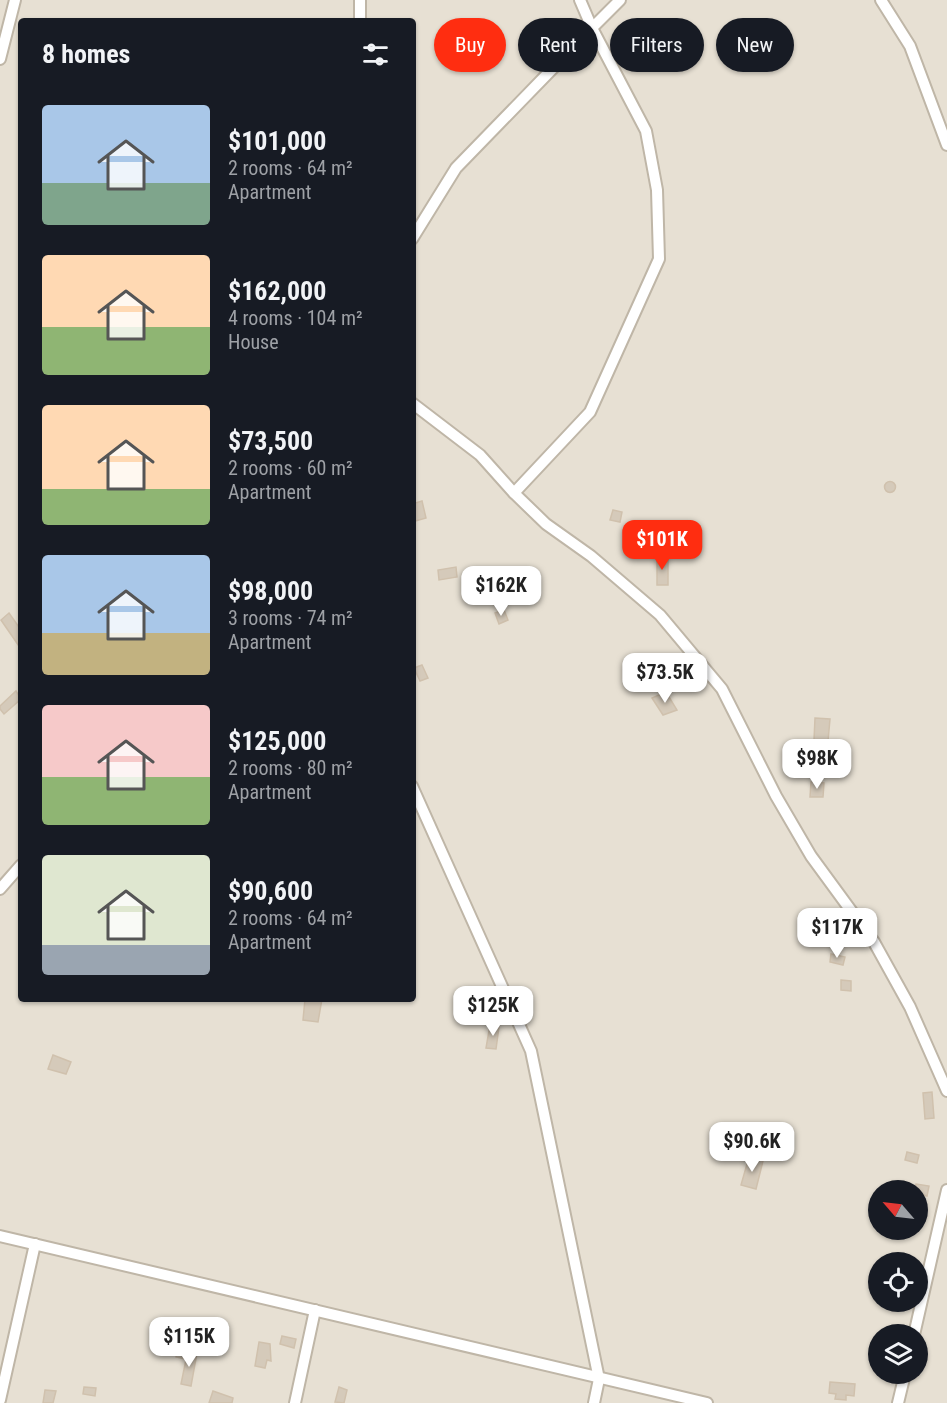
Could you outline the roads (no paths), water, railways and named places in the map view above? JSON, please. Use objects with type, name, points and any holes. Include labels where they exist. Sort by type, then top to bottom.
[{"type":"street","points":[[0,59],[15,0]]},
{"type":"street","points":[[360,0],[360,18]]},
{"type":"street","points":[[580,0],[588,18]]},
{"type":"street","points":[[598,22],[620,0]]},
{"type":"street","points":[[881,0],[910,46],[947,145]]},
{"type":"street","points":[[514,493],[590,412],[659,259],[657,190],[646,131],[598,39]]},
{"type":"street","points":[[416,233],[456,168],[549,72]]},
{"type":"street","points":[[416,406],[480,455],[546,524],[591,556],[660,615],[722,689],[776,796],[811,856],[874,942],[910,1007],[947,1091]]},
{"type":"street","points":[[416,795],[531,1051],[599,1379],[594,1403]]},
{"type":"street","points":[[0,889],[18,868]]},
{"type":"street","points":[[917,1324],[947,1190]]},
{"type":"street","points":[[0,1236],[707,1403]]},
{"type":"street","points":[[0,1400],[35,1245]]},
{"type":"street","points":[[295,1403],[315,1310]]},
{"type":"street","points":[[898,1403],[903,1384]]}]
